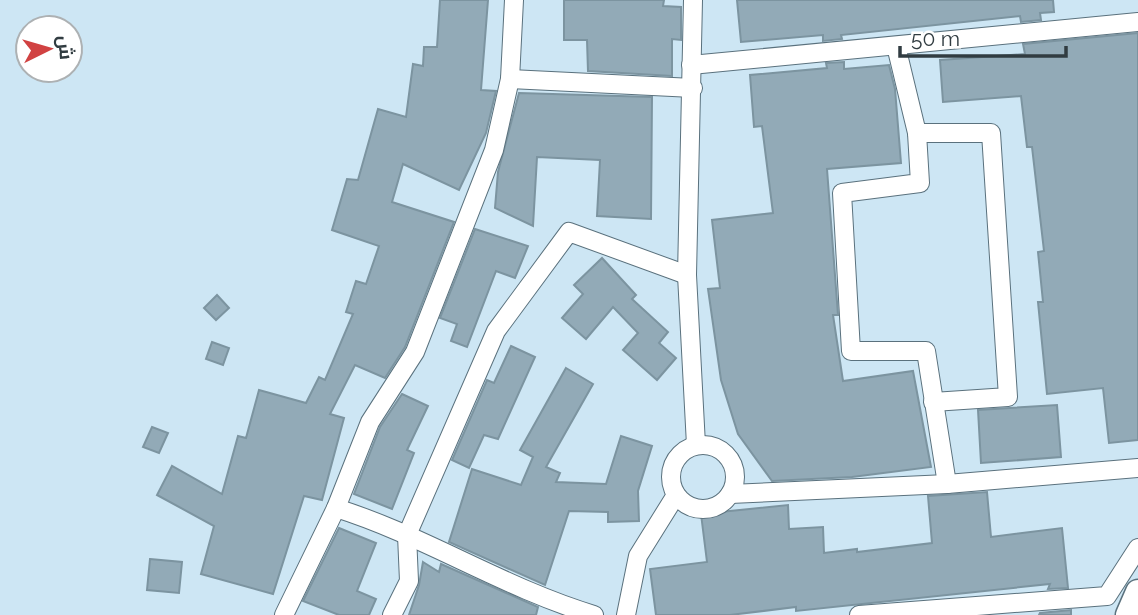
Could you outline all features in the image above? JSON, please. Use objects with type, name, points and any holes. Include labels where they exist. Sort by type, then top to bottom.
[{"type":"main road","points":[[1128,615],[1138,592]]},
{"type":"street","points":[[284,615],[336,508],[370,422],[415,352],[494,149],[510,79],[513,0]]},
{"type":"street","points":[[693,0],[687,275],[696,445]]},
{"type":"street","points":[[691,65],[1138,22]]},
{"type":"street","points":[[896,46],[917,133],[920,183],[842,193],[851,351],[926,351],[947,484]]},
{"type":"street","points":[[510,79],[693,88]]},
{"type":"street","points":[[917,133],[991,133],[1008,397],[933,402]]},
{"type":"street","points":[[392,615],[409,581],[407,535],[496,331],[569,232],[687,275]]},
{"type":"street","points":[[696,445],[717,448],[732,463],[734,484],[730,494],[723,502],[702,509],[692,507],[676,495],[671,475],[673,464],[687,449],[696,445]]},
{"type":"street","points":[[730,494],[947,484],[1138,468]]},
{"type":"street","points":[[626,615],[638,556],[676,495]]},
{"type":"street","points":[[336,508],[407,535],[479,571],[557,604],[594,615]]},
{"type":"street","points":[[859,615],[1025,609],[1107,596],[1138,548]]},
{"type":"building","points":[[440,0],[488,0],[481,90],[496,91],[486,133],[459,190],[403,164],[392,202],[454,222],[405,347],[385,378],[355,365],[330,414],[344,418],[322,500],[304,496],[273,594],[201,574],[214,526],[157,495],[172,466],[222,494],[238,436],[246,438],[259,390],[306,403],[319,377],[325,380],[353,314],[346,312],[356,281],[366,284],[379,246],[332,230],[347,179],[358,180],[378,109],[406,117],[413,64],[423,66],[424,47],[437,47]]},
{"type":"building","points":[[564,0],[664,0],[663,6],[681,7],[681,40],[672,39],[672,76],[588,71],[587,40],[564,40]]},
{"type":"building","points":[[737,0],[1053,0],[1054,12],[1040,13],[1041,20],[1021,22],[1020,16],[841,35],[842,39],[823,41],[823,35],[741,42]]},
{"type":"building","points":[[1138,33],[1138,440],[1109,443],[1103,388],[1047,394],[1038,302],[1043,302],[1038,252],[1044,251],[1032,147],[1027,147],[1021,96],[943,102],[940,60],[1025,54],[1023,44]]},
{"type":"building","points":[[844,62],[844,69],[889,65],[895,89],[901,163],[827,169],[838,315],[833,315],[843,381],[913,371],[931,467],[852,477],[772,481],[738,434],[721,380],[708,289],[720,288],[712,220],[773,213],[762,126],[754,127],[750,75],[827,68],[826,63]]},
{"type":"building","points":[[519,93],[652,97],[651,219],[597,216],[600,160],[537,157],[533,226],[495,208],[498,172]]},
{"type":"building","points":[[475,229],[528,246],[515,278],[496,271],[467,347],[451,341],[457,324],[440,318]]},
{"type":"building","points":[[602,258],[636,295],[632,299],[668,332],[659,343],[676,358],[657,380],[623,350],[638,333],[613,307],[586,339],[562,318],[583,294],[574,285]]},
{"type":"building","points":[[217,295],[229,308],[216,320],[204,308]]},
{"type":"building","points":[[212,342],[229,348],[223,365],[206,359]]},
{"type":"building","points":[[511,346],[535,357],[498,439],[484,435],[469,468],[452,460],[487,380],[494,383]]},
{"type":"building","points":[[566,368],[593,384],[546,467],[560,473],[556,482],[606,484],[621,436],[652,446],[638,491],[639,521],[608,522],[608,512],[569,511],[545,585],[449,542],[472,469],[521,485],[533,457],[520,450]]},
{"type":"building","points":[[402,394],[428,406],[407,450],[414,453],[392,509],[354,494],[380,427]]},
{"type":"building","points":[[1057,405],[1061,457],[981,463],[978,410]]},
{"type":"building","points":[[152,427],[168,433],[159,453],[143,447]]},
{"type":"building","points":[[987,492],[991,537],[1062,528],[1068,588],[1048,589],[1050,584],[796,611],[796,607],[730,615],[656,615],[650,569],[707,562],[701,514],[788,505],[789,529],[823,527],[824,553],[857,549],[857,552],[932,543],[928,496]]},
{"type":"building","points":[[339,528],[376,543],[357,591],[376,599],[369,615],[339,615],[303,601]]},
{"type":"building","points":[[150,559],[182,562],[179,593],[147,590]]},
{"type":"building","points":[[423,562],[439,572],[441,564],[538,607],[536,615],[409,615]]},
{"type":"building","points":[[1071,610],[1071,615],[1039,615],[1040,613]]}]
